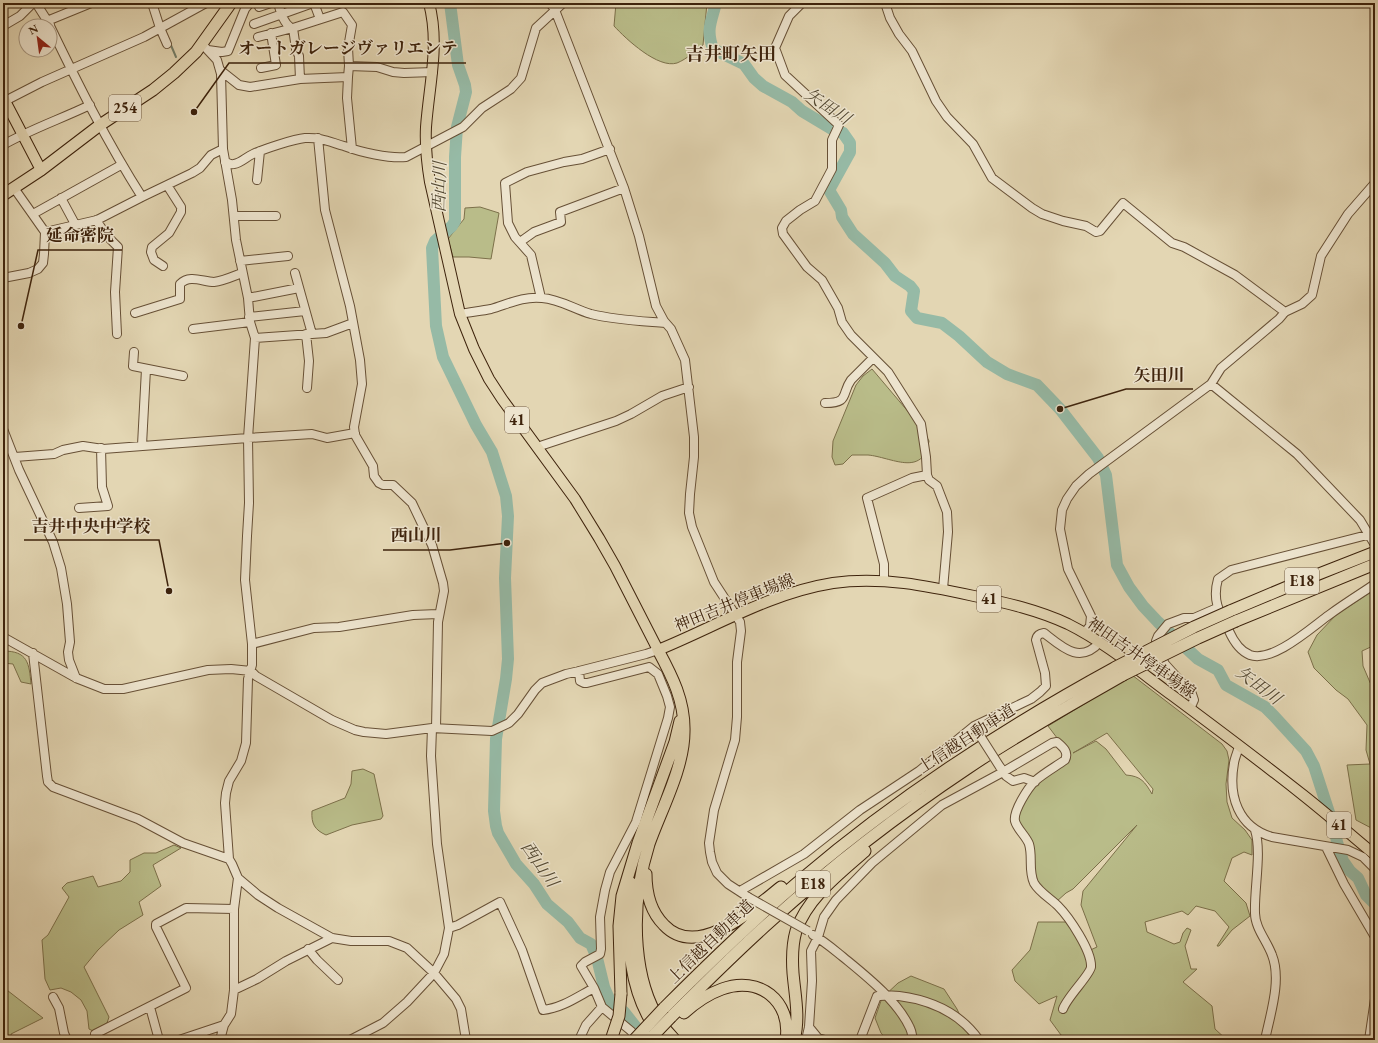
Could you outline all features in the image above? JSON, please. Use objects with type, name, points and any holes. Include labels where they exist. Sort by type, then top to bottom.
[{"type":"highway","name":"254","points":[[3,196],[41,170],[100,125],[153,90],[196,52],[205,47],[231,3]]},
{"type":"highway","name":"上信越自動車道","points":[[1233,616],[1306,579],[1375,552]]},
{"type":"highway","name":"上信越自動車道","points":[[649,1040],[673,1019],[737,952],[811,886],[888,825],[968,768],[1181,634],[1375,564]]},
{"type":"highway","points":[[658,650],[675,684],[681,702],[684,713],[684,733],[681,757],[645,860],[638,894],[637,928],[639,960],[646,990],[651,1004],[665,1028],[675,1040]]},
{"type":"highway","name":"上信越自動車道","points":[[634,1040],[729,944],[804,877],[848,841],[920,787],[1002,733],[1079,687],[1120,671]]},
{"type":"highway","points":[[612,1038],[619,1016],[621,994],[618,926],[622,896],[633,860],[675,742],[680,721],[681,702]]},
{"type":"highway","points":[[794,1040],[797,1019],[793,968],[793,944],[800,921],[807,910],[829,884],[856,859],[891,829],[968,768]]},
{"type":"highway","points":[[650,844],[646,881],[654,913],[663,925],[674,933],[684,937],[694,938],[706,936],[718,932],[739,919],[886,809],[920,787]]},
{"type":"highway","points":[[633,860],[628,929],[631,963],[637,991],[642,1005],[651,1023],[664,1040]]},
{"type":"highway","points":[[656,1040],[673,1019],[701,999],[723,988],[736,985],[759,988],[769,993],[776,1000],[786,1019],[786,1040]]},
{"type":"main road","name":"41","points":[[429,3],[435,42],[433,72],[427,112],[426,146],[430,182],[460,314],[474,349],[489,378],[502,399],[574,499],[599,538],[658,650]]},
{"type":"main road","points":[[4,100],[41,170]]},
{"type":"main road","name":"神田吉井停車場線","points":[[658,650],[735,615],[784,595],[807,588],[850,581],[884,580],[905,582],[1030,609],[1067,624],[1100,642],[1190,708],[1303,795],[1375,855]]},
{"type":"street","points":[[3,26],[20,16],[35,3],[45,18]]},
{"type":"street","points":[[58,20],[91,3]]},
{"type":"street","points":[[152,3],[167,44]]},
{"type":"street","points":[[4,100],[144,37],[206,3]]},
{"type":"street","points":[[205,47],[222,52],[228,51],[245,9],[250,3]]},
{"type":"street","points":[[260,7],[271,3]]},
{"type":"street","points":[[278,3],[281,15],[286,24],[292,28],[296,49],[299,56],[300,79]]},
{"type":"street","points":[[254,24],[314,3],[320,19]]},
{"type":"street","points":[[552,7],[564,3]]},
{"type":"street","points":[[802,3],[790,16],[775,48],[785,75],[838,125],[832,140],[832,169],[815,201],[786,221],[782,228],[783,234],[807,267],[822,280],[840,312],[842,322],[850,335],[888,372],[921,424],[927,475],[929,480],[937,486],[947,512],[948,532],[943,589]]},
{"type":"street","points":[[885,3],[890,18],[899,34],[912,51],[936,101],[947,117],[973,144],[992,178],[1026,204],[1042,214],[1063,221],[1086,226],[1096,232],[1100,231],[1123,202],[1172,242],[1235,275],[1285,312]]},
{"type":"street","points":[[225,162],[232,165],[260,151],[304,138],[328,140],[352,149],[397,158],[406,157],[463,127],[482,108],[511,89],[521,78],[536,28],[552,15],[552,7]]},
{"type":"street","points":[[552,7],[624,188],[639,236],[656,306],[665,323],[671,329],[685,360],[694,437],[694,457],[689,513],[692,527],[714,582],[740,622],[741,632],[737,662],[737,717],[735,740],[714,810],[709,843],[712,862],[717,873],[728,884],[818,937],[860,971],[901,1013],[911,1029],[913,1040]]},
{"type":"street","points":[[258,37],[342,12],[352,25],[348,48],[348,98],[352,149]]},
{"type":"street","points":[[261,68],[276,65],[271,33]]},
{"type":"street","points":[[58,42],[121,164],[142,197]]},
{"type":"street","points":[[205,47],[217,60],[220,70],[223,149],[234,216],[236,240],[248,298],[249,320],[255,338],[248,438],[249,503],[246,580],[252,644],[252,664],[248,679],[246,743],[244,753],[229,781],[226,793],[225,803],[229,859],[238,878],[258,895],[332,938],[352,941],[389,941],[407,948],[434,973],[456,999],[461,1009],[466,1040]]},
{"type":"street","points":[[349,66],[377,67],[393,72],[404,73],[433,72]]},
{"type":"street","points":[[220,70],[239,85],[250,87],[300,79],[348,77]]},
{"type":"street","points":[[3,145],[22,134],[90,105]]},
{"type":"street","points":[[318,138],[325,210],[353,323],[360,360],[362,384],[354,427],[355,433],[373,466],[374,476],[377,480],[382,485],[393,485],[412,503],[432,545],[444,591],[438,614],[434,728],[431,756],[437,844],[448,928],[444,954],[434,973],[407,1002],[383,1023],[350,1040]]},
{"type":"street","points":[[45,232],[96,220],[200,168],[210,155],[223,149]]},
{"type":"street","points":[[541,298],[531,255],[515,237],[508,223],[505,183],[527,172],[564,162],[582,159],[610,150]]},
{"type":"street","points":[[257,180],[260,151]]},
{"type":"street","points":[[33,214],[121,164]]},
{"type":"street","points":[[1084,633],[1090,626],[1091,616],[1068,569],[1060,529],[1062,510],[1066,499],[1076,486],[1089,474],[1211,384],[1221,368],[1279,319],[1285,312],[1302,304],[1312,295],[1321,256],[1348,214],[1375,183]]},
{"type":"street","points":[[163,266],[154,260],[151,252],[152,246],[169,233],[181,212],[181,207],[168,185]]},
{"type":"street","points":[[3,278],[29,273],[38,269],[43,263],[45,232],[14,188]]},
{"type":"street","points":[[520,242],[534,232],[561,222],[560,212],[624,188]]},
{"type":"street","points":[[61,198],[75,224]]},
{"type":"street","points":[[234,216],[276,216]]},
{"type":"street","points":[[96,220],[107,236],[118,247],[115,292],[117,334]]},
{"type":"street","points":[[240,261],[288,256]]},
{"type":"street","points":[[136,313],[180,299],[180,284],[184,280],[196,279],[215,282],[242,273]]},
{"type":"street","points":[[294,273],[306,311],[309,334],[307,388]]},
{"type":"street","points":[[248,298],[299,288]]},
{"type":"street","points":[[460,314],[492,308],[526,298],[541,298],[555,300],[590,313],[609,318],[629,321],[665,323]]},
{"type":"street","points":[[194,329],[306,311]]},
{"type":"street","points":[[255,338],[326,333],[353,323]]},
{"type":"street","points":[[134,352],[133,366],[183,376]]},
{"type":"street","points":[[825,403],[837,403],[844,398],[848,384],[851,380],[874,358]]},
{"type":"street","points":[[142,445],[146,369]]},
{"type":"street","points":[[1211,384],[1297,454],[1360,520],[1372,534],[1375,545]]},
{"type":"street","points":[[537,447],[616,421],[662,396],[689,387]]},
{"type":"street","points":[[3,429],[19,470],[53,542],[61,568],[67,604],[70,642],[68,652],[69,660],[76,678]]},
{"type":"street","points":[[15,457],[54,454],[63,450],[83,446],[101,448],[312,434],[327,438],[355,433]]},
{"type":"street","points":[[79,508],[108,506],[102,487],[101,448]]},
{"type":"street","points":[[884,580],[884,564],[867,498],[912,478],[927,475]]},
{"type":"street","points":[[1372,534],[1231,570],[1218,579],[1216,588],[1217,608],[1233,639],[1240,649],[1251,655],[1263,656],[1296,640],[1329,615],[1375,584]]},
{"type":"street","points":[[1190,708],[1194,700],[1192,694],[1165,664],[1156,648],[1156,641],[1158,636],[1168,624],[1184,618],[1194,618],[1217,608]]},
{"type":"street","points":[[252,644],[314,628],[339,627],[413,615],[438,614]]},
{"type":"street","points":[[740,891],[804,854],[860,810],[919,771],[976,728],[1031,698],[1046,686],[1045,673],[1036,636],[1044,633],[1059,646],[1072,652],[1079,653],[1094,649],[1100,642]]},
{"type":"street","points":[[3,637],[76,678],[104,689],[115,690],[128,688],[208,670],[231,669],[251,671],[256,676],[332,720],[355,730],[386,734],[434,728],[492,731],[509,723],[518,714],[535,690],[542,683],[566,674],[658,650]]},
{"type":"street","points":[[33,653],[48,782],[59,790],[138,819],[183,843],[229,859]]},
{"type":"street","points":[[579,671],[580,681],[587,683],[649,667],[658,674],[670,706],[668,718],[636,822],[610,872],[600,917],[600,954],[585,962],[582,966],[602,1007],[631,1031],[638,1040]]},
{"type":"street","points":[[976,728],[1009,779],[1013,781],[1024,778],[1035,782]]},
{"type":"street","points":[[806,1040],[809,1027],[812,981],[811,951],[818,937],[824,917],[836,900],[872,863],[942,805],[1002,770],[1052,743],[1058,742],[1066,751],[1065,760],[1035,782],[1019,805],[1014,816],[1016,823],[1028,842],[1031,852],[1031,874],[1035,884],[1060,907],[1074,927],[1088,953],[1091,967],[1089,973],[1075,989],[1063,1009]]},
{"type":"street","points":[[1239,746],[1234,763],[1232,786],[1236,805],[1244,820],[1255,830],[1272,837],[1348,850],[1363,857],[1375,869]]},
{"type":"street","points":[[1255,830],[1258,842],[1255,914],[1258,926],[1273,956],[1276,970],[1276,981],[1264,1040]]},
{"type":"street","points":[[1330,847],[1344,884],[1375,937]]},
{"type":"street","points":[[220,1040],[224,1025],[231,1014],[234,990],[234,909],[238,878]]},
{"type":"street","points":[[448,928],[458,925],[500,902],[522,950],[543,1010],[562,1006],[594,988]]},
{"type":"street","points":[[96,1034],[186,988],[156,927],[156,924],[186,908],[234,909]]},
{"type":"street","points":[[234,990],[258,979],[308,949],[332,938]]},
{"type":"street","points":[[308,949],[338,980]]},
{"type":"street","points":[[860,1040],[877,996],[898,996],[936,1005],[956,1017],[972,1030],[979,1040]]},
{"type":"street","points":[[54,997],[59,1008],[64,1033],[67,1040]]},
{"type":"street","points":[[1369,1040],[1375,999]]},
{"type":"street","points":[[150,1007],[159,1040]]},
{"type":"street","points":[[579,1040],[586,1024],[602,1007]]},
{"type":"street","points":[[179,1040],[224,1025]]},
{"type":"street","points":[[809,1027],[818,1038],[825,1040]]},
{"type":"green space","points":[[616,3],[707,3],[703,45],[688,57],[677,63],[669,64],[661,62],[643,52],[614,26]]},
{"type":"green space","points":[[480,207],[499,213],[491,259],[453,257],[448,239],[464,219],[465,208]]},
{"type":"green space","points":[[872,369],[922,428],[929,441],[926,452],[920,459],[913,462],[905,463],[877,456],[852,455],[843,464],[835,465],[832,457],[833,441],[856,385],[863,376]]},
{"type":"green space","points":[[1375,589],[1375,645],[1362,651],[1363,666],[1375,694],[1375,830],[1356,820],[1347,765],[1370,764],[1366,750],[1367,725],[1348,699],[1336,690],[1314,668],[1308,652],[1317,635],[1336,615]]},
{"type":"green space","points":[[3,651],[18,653],[26,660],[31,684],[21,682],[13,664],[3,663]]},
{"type":"green space","points":[[1132,675],[1222,744],[1227,751],[1229,760],[1226,784],[1227,802],[1232,818],[1245,830],[1252,840],[1252,855],[1244,852],[1232,858],[1224,881],[1246,903],[1250,916],[1232,930],[1219,946],[1217,946],[1229,927],[1215,911],[1196,906],[1188,915],[1182,911],[1145,922],[1147,932],[1174,944],[1180,942],[1183,933],[1187,928],[1191,930],[1185,946],[1191,969],[1197,969],[1183,982],[1212,1006],[1215,1029],[1227,1040],[1068,1040],[1061,1035],[1050,1020],[1057,996],[1039,1004],[1015,981],[1012,970],[1030,950],[1038,922],[1068,922],[1086,952],[1097,947],[1081,905],[1083,891],[1137,825],[1073,889],[1056,902],[1036,883],[1032,852],[1018,821],[1017,815],[1036,783],[1070,755],[1048,726]],"holes":[[[1107,733],[1153,789],[1152,794],[1142,780],[1126,775],[1106,749],[1096,741],[1073,753]]]},
{"type":"green space","points":[[363,769],[374,774],[383,816],[381,819],[352,825],[326,835],[316,829],[312,820],[312,811],[345,798],[351,784],[352,771]]},
{"type":"green space","points":[[174,845],[181,848],[153,865],[161,886],[139,902],[143,915],[119,930],[98,950],[84,967],[109,1017],[107,1023],[93,1031],[89,1029],[87,1011],[81,1000],[71,992],[61,988],[50,990],[45,979],[42,940],[48,935],[69,897],[62,888],[67,883],[93,876],[98,887],[121,881],[130,872],[130,860],[144,853],[156,853]]},
{"type":"green space","points":[[911,976],[944,989],[957,1009],[971,1040],[887,1040],[881,1033],[875,1018],[882,998],[898,983]]},
{"type":"green space","points":[[3,987],[43,1018],[11,1034],[13,1040],[3,1040]]},
{"type":"waterway","name":"西山川","points":[[450,3],[458,65],[466,92],[457,127],[455,157],[455,221],[452,226],[435,241],[432,248],[436,326],[443,357],[476,425],[492,452],[506,496],[508,516],[505,578],[508,659],[496,739],[494,811],[496,826],[498,833],[516,864],[534,884],[547,904],[568,922],[580,938],[591,944],[597,958],[604,987],[610,1001],[624,1012],[646,1040]]},
{"type":"waterway","name":"矢田川","points":[[716,3],[710,31],[713,49],[744,64],[754,78],[763,86],[792,102],[802,111],[832,129],[843,133],[850,143],[850,152],[829,190],[841,210],[842,217],[853,234],[885,263],[895,276],[910,286],[914,291],[911,311],[917,318],[942,323],[959,336],[987,362],[1007,374],[1037,385],[1060,409],[1098,458],[1106,475],[1117,565],[1129,587],[1143,606],[1158,622],[1198,659],[1218,670],[1226,685],[1265,707],[1306,751],[1314,766],[1343,861],[1350,871],[1358,878],[1366,895],[1375,904]]},
{"type":"waterway","points":[[170,43],[176,57]]},
{"type":"place","name":"オートガレージヴァリエンテ","points":[[194,112]]},
{"type":"place","name":"延命密院","points":[[21,326]]},
{"type":"place","name":"矢田川","points":[[1060,409]]},
{"type":"place","name":"西山川","points":[[507,543]]},
{"type":"place","name":"吉井中央中学校","points":[[169,591]]},
{"type":"district","name":"吉井町矢田","points":[[731,54]]}]
